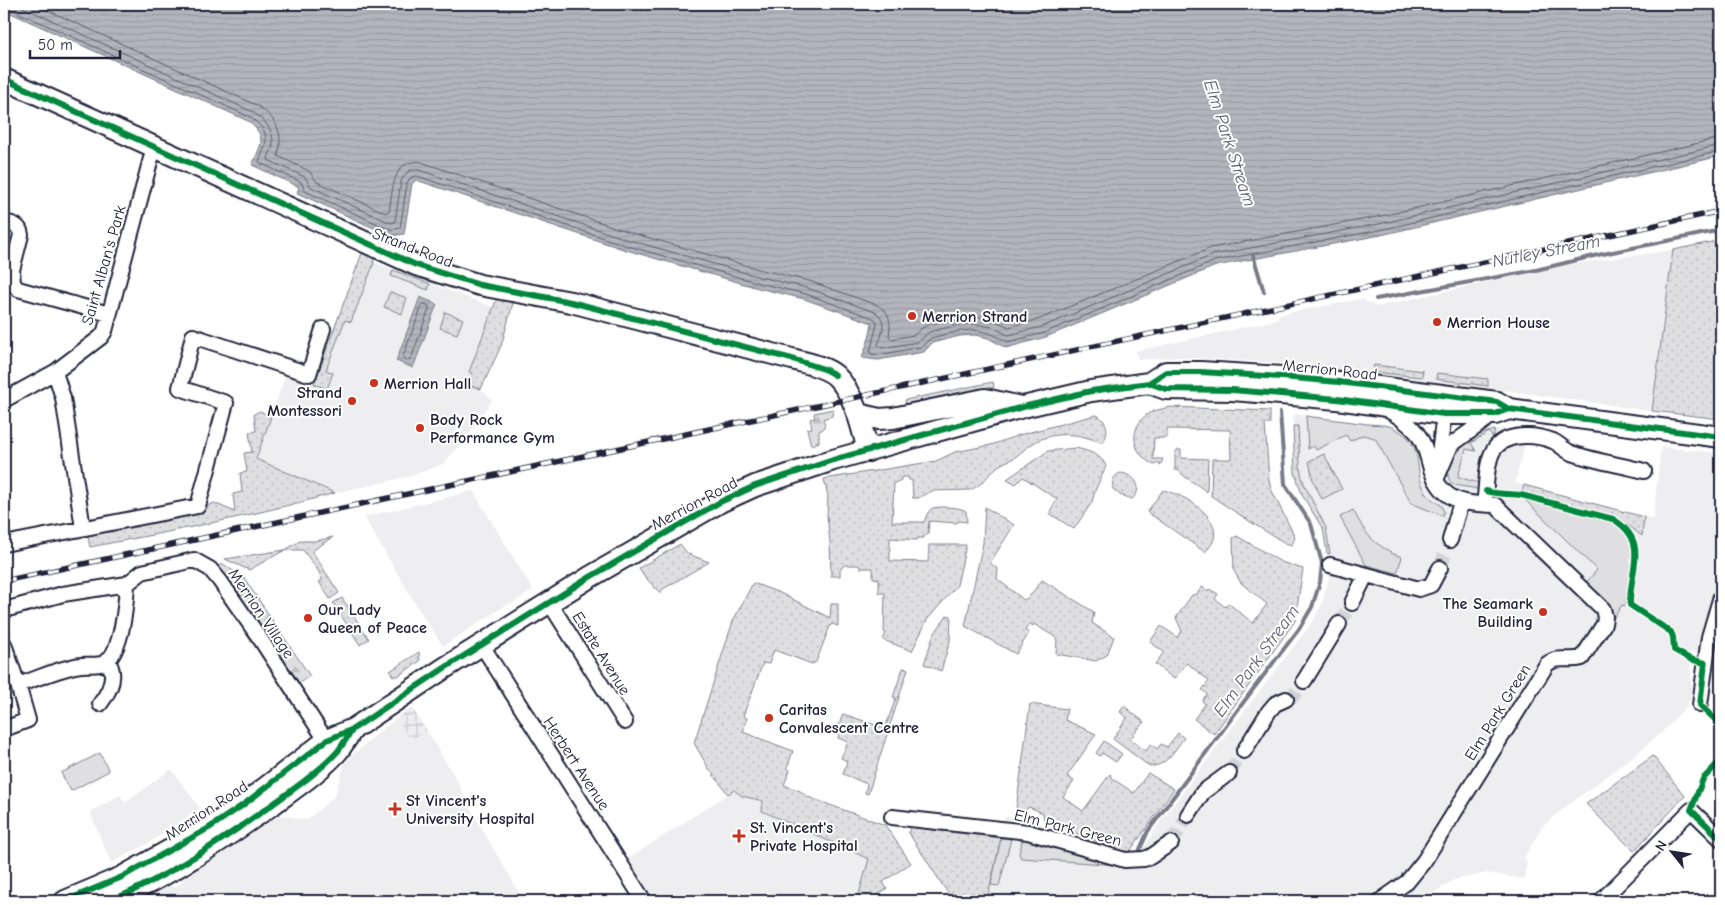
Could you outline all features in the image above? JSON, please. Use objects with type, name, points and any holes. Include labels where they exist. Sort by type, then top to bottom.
[{"type":"main road","name":"Strand Road","points":[[4,79],[416,265],[496,288],[576,303],[792,358],[824,369],[835,375],[851,399],[858,414],[868,451]]},
{"type":"main road","name":"Merrion Road","points":[[65,901],[111,894],[122,877],[209,828],[332,746],[395,700],[481,644],[720,502],[755,486],[781,477],[1023,407],[1091,391],[1149,383],[1166,372],[1201,372],[1338,382],[1445,405],[1721,437]]},
{"type":"main road","name":"Merrion Road","points":[[1149,383],[1166,389],[1232,390],[1337,399],[1379,405],[1445,405]]},
{"type":"main road","name":"Merrion Road","points":[[858,414],[879,419],[893,418],[984,399],[1023,407]]},
{"type":"street","name":"Saint Alban's Park","points":[[4,400],[56,372],[101,337],[105,331],[154,147]]},
{"type":"street","points":[[4,222],[16,226],[20,230],[21,235],[12,270],[13,284],[18,289],[109,314]]},
{"type":"street","points":[[4,544],[198,506],[226,403],[180,388],[194,336],[309,374],[323,329]]},
{"type":"street","points":[[56,372],[63,398],[83,528]]},
{"type":"street","name":"Merrion Road","points":[[1379,405],[1407,422],[1418,434],[1436,480]]},
{"type":"street","points":[[1445,405],[1436,480],[1446,494],[1461,502],[1450,540]]},
{"type":"street","points":[[1436,480],[1451,445],[1502,412]]},
{"type":"street","points":[[1484,504],[1492,452],[1500,442],[1520,436],[1534,436],[1554,441],[1571,453],[1644,471]]},
{"type":"street","name":"Elm Park Green","points":[[1380,901],[1407,882],[1424,861],[1547,664],[1553,659],[1561,658],[1572,661],[1582,658],[1604,624],[1603,609],[1495,504],[1461,502]]},
{"type":"street","name":"Merrion Village","points":[[8,609],[63,594],[127,584],[142,572],[194,560],[210,569],[261,640],[332,746]]},
{"type":"street","points":[[1330,566],[1419,589],[1431,585],[1440,568]]},
{"type":"street","points":[[1352,603],[1366,575]]},
{"type":"street","points":[[18,685],[80,665],[103,664],[113,655],[121,629],[127,584]]},
{"type":"street","points":[[1700,704],[1709,637],[1721,596]]},
{"type":"street","name":"Estate Avenue","points":[[549,602],[625,722]]},
{"type":"street","points":[[1304,681],[1339,624]]},
{"type":"street","points":[[4,644],[28,720],[4,729]]},
{"type":"street","name":"Herbert Avenue","points":[[481,644],[644,901]]},
{"type":"street","points":[[100,704],[107,695],[113,679],[112,667],[107,660]]},
{"type":"street","points":[[1244,751],[1269,711],[1275,704],[1286,699]]},
{"type":"street","points":[[1188,815],[1203,792],[1230,773]]},
{"type":"street","points":[[1601,901],[1692,810],[1721,839]]},
{"type":"street","name":"Elm Park Green","points":[[892,817],[1028,832],[1125,860],[1144,859],[1156,855],[1171,843]]},
{"type":"shaded area","points":[[1673,250],[1652,411],[1494,389],[1281,363],[1174,357],[1138,360],[1136,351],[1268,322],[1278,318],[1278,315],[1324,306],[1362,299],[1376,307],[1565,265]]},
{"type":"shaded area","points":[[373,262],[493,307],[497,298],[513,303],[501,346],[481,389],[492,400],[466,438],[443,464],[411,476],[335,493],[256,459],[286,374],[314,384],[356,267]]},
{"type":"shaded area","points":[[1293,414],[1392,426],[1406,435],[1412,442],[1422,480],[1449,478],[1448,471],[1455,455],[1476,437],[1492,430],[1529,427],[1515,483],[1653,519],[1661,447],[1721,453],[1721,575],[1701,649],[1696,654],[1691,651],[1692,690],[1691,698],[1686,707],[1663,731],[1636,754],[1542,827],[1524,858],[1527,863],[1524,879],[1486,873],[1454,880],[1432,894],[1425,901],[987,901],[1005,817],[1015,817],[1127,854],[1145,846],[1157,826],[1313,621],[1321,606],[1329,579],[1327,553],[1323,529],[1302,495],[1295,473]]},
{"type":"shaded area","points":[[473,491],[533,590],[511,604],[509,603],[443,646],[364,517]]},
{"type":"shaded area","points":[[412,708],[427,731],[411,740],[396,718]]},
{"type":"shaded area","name":"St Vincent's University Hospital","points":[[396,718],[411,740],[427,731],[458,782],[467,803],[524,901],[142,901],[171,885],[173,888],[183,882],[182,879],[281,815],[307,820],[334,797],[345,763],[349,758]]},
{"type":"shaded area","points":[[171,769],[200,808],[149,843],[111,863],[90,812],[120,795],[125,803]]},
{"type":"shaded area","name":"St. Vincent's Private Hospital","points":[[734,790],[742,796],[763,802],[762,811],[869,859],[857,901],[655,901],[628,859]]},
{"type":"green space","points":[[1721,240],[1721,419],[1652,411],[1673,250]]},
{"type":"green space","points":[[362,253],[373,258],[374,263],[351,322],[345,320],[326,370],[333,373],[327,389],[314,384]]},
{"type":"green space","points":[[393,270],[430,284],[428,290],[391,276]]},
{"type":"green space","points":[[390,292],[407,298],[402,314],[384,307]]},
{"type":"green space","points":[[497,298],[513,303],[501,346],[481,389],[469,385],[473,374],[469,372]]},
{"type":"green space","points":[[445,312],[463,319],[457,334],[440,328]]},
{"type":"green space","points":[[1374,365],[1423,371],[1422,377],[1373,372]]},
{"type":"green space","points":[[1437,373],[1488,379],[1488,386],[1436,379]]},
{"type":"green space","points":[[993,382],[994,387],[988,390],[907,408],[905,400]]},
{"type":"green space","points":[[1171,407],[1270,411],[1270,424],[1265,424],[1269,480],[1272,491],[1295,537],[1292,545],[1285,543],[1211,496],[1212,459],[1231,459],[1230,430],[1167,429],[1167,438],[1154,438],[1153,459],[1163,459],[1160,466],[1159,463],[1154,465],[1141,455],[1135,442],[1136,429],[1140,422],[1151,412]]},
{"type":"green space","points":[[833,409],[832,416],[823,419],[825,424],[823,429],[819,431],[819,442],[811,445],[807,429],[812,428],[810,419],[815,418],[814,413]]},
{"type":"green space","points":[[260,411],[271,417],[256,459],[335,493],[243,516],[90,547],[87,533],[168,518],[214,503],[235,512],[233,494],[242,492],[240,473],[247,472],[244,453],[252,452],[249,432],[256,431],[254,414]]},
{"type":"green space","points":[[1096,415],[1103,420],[1106,426],[1107,430],[1103,442],[1070,435],[1047,437],[1029,446],[1014,458],[999,466],[981,483],[970,490],[932,491],[918,498],[913,498],[912,480],[909,480],[908,477],[901,477],[901,480],[894,483],[892,522],[924,522],[930,510],[936,507],[955,508],[966,511],[967,522],[929,521],[928,535],[924,535],[924,538],[918,538],[917,540],[890,538],[890,561],[928,562],[929,545],[966,545],[957,585],[927,620],[912,651],[883,640],[886,633],[884,632],[885,593],[879,593],[879,579],[873,578],[873,568],[845,565],[840,569],[840,576],[831,576],[827,516],[828,496],[824,479],[936,461],[955,452],[991,445],[1019,435]]},
{"type":"green space","points":[[1306,416],[1388,426],[1405,435],[1415,449],[1419,475],[1426,493],[1431,499],[1441,505],[1444,512],[1443,516],[1411,503],[1375,438],[1363,435],[1350,441],[1346,435],[1316,450],[1314,446],[1308,449]]},
{"type":"green space","points":[[1293,426],[1298,426],[1302,478],[1326,528],[1330,554],[1327,553],[1323,529],[1302,495],[1295,473]]},
{"type":"green space","points":[[1495,430],[1493,438],[1489,432],[1471,443],[1476,451],[1466,449],[1458,477],[1479,483],[1480,486],[1477,489],[1453,484],[1448,474],[1449,467],[1456,455],[1472,439],[1482,434]]},
{"type":"green space","points":[[1076,448],[1097,456],[1106,466],[1092,502],[1074,529],[1049,513],[1057,499],[1023,477],[1016,484],[1007,479],[1048,451]]},
{"type":"green space","points":[[1177,450],[1181,450],[1181,458],[1208,459],[1207,492],[1178,470],[1175,470],[1175,454]]},
{"type":"green space","points":[[1324,454],[1342,489],[1322,499],[1313,480],[1309,461]]},
{"type":"green space","points":[[1120,473],[1130,476],[1138,486],[1138,490],[1132,499],[1120,495],[1113,489],[1114,480]]},
{"type":"green space","points":[[1524,485],[1644,517],[1642,536],[1624,522],[1612,516],[1522,492]]},
{"type":"green space","points":[[1163,490],[1184,498],[1205,513],[1215,532],[1213,542],[1205,552],[1147,512]]},
{"type":"green space","points":[[1524,499],[1610,522],[1621,528],[1627,536],[1631,545],[1632,555],[1631,576],[1625,606],[1622,605],[1611,622],[1585,584],[1597,570]]},
{"type":"green space","points":[[985,507],[1014,525],[990,563],[998,569],[997,579],[1024,600],[1029,597],[1042,580],[1094,612],[1092,623],[1114,637],[1107,655],[1096,661],[1056,654],[1057,640],[1055,637],[1034,624],[1033,626],[1030,624],[1025,630],[1029,633],[1016,654],[965,626],[983,543]]},
{"type":"green space","points":[[1353,510],[1364,529],[1377,544],[1391,553],[1402,557],[1397,573],[1366,565],[1340,517]]},
{"type":"green space","points":[[1237,536],[1281,562],[1303,569],[1295,621],[1214,734],[1194,719],[1205,704],[1202,701],[1207,694],[1202,690],[1209,681],[1187,663],[1174,679],[1155,664],[1164,652],[1150,642],[1161,626],[1177,637],[1182,631],[1176,618],[1192,595],[1197,594],[1202,587],[1218,594],[1215,599],[1225,607],[1228,603],[1253,623],[1267,604],[1241,583],[1234,571],[1233,538]]},
{"type":"green space","points":[[333,537],[312,551],[339,593],[330,599],[319,582],[322,580],[319,572],[303,550],[285,550],[300,541],[316,541]]},
{"type":"green space","points":[[680,544],[688,554],[709,562],[663,589],[660,593],[639,568]]},
{"type":"green space","points":[[285,550],[249,570],[225,559]]},
{"type":"green space","points":[[223,564],[244,578],[310,676],[299,683],[218,567]]},
{"type":"green space","points":[[753,583],[780,593],[830,618],[831,604],[838,604],[838,626],[832,624],[830,626],[816,662],[812,664],[774,650],[769,664],[763,663],[743,716],[747,718],[743,732],[793,751],[787,768],[790,770],[784,785],[800,791],[808,797],[885,825],[911,863],[883,882],[887,889],[871,899],[872,901],[857,901],[869,859],[762,811],[763,801],[742,796],[734,790],[728,794],[709,769],[694,743],[733,621]]},
{"type":"green space","points":[[342,598],[369,639],[360,645],[333,603]]},
{"type":"green space","points":[[947,615],[951,616],[950,641],[941,671],[924,664],[933,636]]},
{"type":"green space","points":[[419,652],[420,661],[398,676],[393,676],[390,671]]},
{"type":"green space","points":[[903,668],[908,669],[868,794],[865,793],[867,784],[843,774],[847,761],[841,758],[848,742],[838,738],[841,728],[838,727],[843,714],[885,728],[896,698],[893,697]]},
{"type":"green space","points":[[1030,704],[1067,709],[1065,720],[1096,734],[1067,776],[1074,781],[1063,797],[1083,811],[1110,774],[1113,779],[1134,793],[1148,773],[1174,789],[1128,854],[1044,820],[1043,813],[1029,807],[1018,818],[1015,817]]},
{"type":"green space","points":[[1124,706],[1144,722],[1130,739],[1146,751],[1151,744],[1157,749],[1161,744],[1167,747],[1178,733],[1184,738],[1165,761],[1155,766],[1149,766],[1113,739],[1127,718],[1120,712]]},
{"type":"green space","points":[[1104,741],[1122,754],[1116,762],[1102,753],[1100,756],[1096,753]]},
{"type":"green space","points":[[100,753],[109,771],[71,791],[61,773]]},
{"type":"green space","points":[[1653,756],[1685,796],[1634,851],[1586,804]]},
{"type":"green space","points":[[908,827],[1001,838],[987,901],[953,901],[908,832],[910,830]]},
{"type":"green space","points":[[1023,837],[1117,865],[1021,858],[1019,854]]},
{"type":"green space","points":[[1001,838],[1011,839],[999,886],[991,885]]},
{"type":"water","points":[[4,4],[1721,4],[1721,156],[1381,235],[1216,266],[1046,337],[1006,348],[988,338],[975,335],[960,336],[932,343],[924,352],[878,360],[862,358],[872,323],[804,299],[758,288],[626,250],[416,180],[412,184],[404,234],[391,236],[297,193],[299,187],[252,165],[261,142],[258,132],[248,121],[4,10]]},
{"type":"water","points":[[420,297],[437,304],[413,368],[396,361]]},
{"type":"waterway","name":"Nutley Stream","points":[[1376,299],[1536,270],[1598,255],[1721,230]]},
{"type":"waterway","name":"Elm Park Stream","points":[[1253,255],[1264,292]]},
{"type":"waterway","name":"Elm Park Stream","points":[[1140,849],[1148,831],[1299,629],[1312,607],[1320,582],[1322,563],[1311,524],[1285,484],[1280,412]]},
{"type":"tunnel","points":[[1440,568],[1450,540]]},
{"type":"tunnel","points":[[1339,624],[1352,603]]},
{"type":"tunnel","points":[[1286,699],[1293,696],[1304,681]]},
{"type":"tunnel","points":[[1229,773],[1244,751]]},
{"type":"tunnel","points":[[1171,843],[1188,815]]},
{"type":"railway","points":[[4,581],[1721,211]]},
{"type":"cycle path","points":[[4,79],[416,265],[480,285],[571,302],[792,359],[824,369],[835,375]]},
{"type":"cycle path","points":[[65,901],[122,877],[209,828],[243,805],[327,740],[353,729],[443,669],[590,577],[720,502],[755,486],[833,460],[1023,407],[1091,391],[1149,383],[1166,372],[1201,372],[1339,382],[1497,402],[1509,409],[1721,437]]},
{"type":"cycle path","points":[[1149,383],[1166,389],[1232,390],[1337,399],[1444,414],[1495,414],[1509,409]]},
{"type":"cycle path","points":[[1486,491],[1521,495],[1613,519],[1625,528],[1632,537],[1635,547],[1630,605],[1671,632],[1674,650],[1690,659],[1705,663],[1700,705],[1721,725]]},
{"type":"cycle path","points":[[110,901],[174,869],[273,804],[307,779],[331,758],[353,729]]},
{"type":"cycle path","points":[[1721,760],[1703,779],[1691,810],[1721,839]]},
{"type":"place","name":"Merrion Strand","points":[[912,316]]},
{"type":"place","name":"Merrion House","points":[[1437,322]]},
{"type":"place","name":"Merrion Hall","points":[[374,383]]},
{"type":"place","name":"Strand Montessori","points":[[352,401]]},
{"type":"place","name":"Body Rock Performance Gym","points":[[420,428]]},
{"type":"place","name":"The Seamark Building","points":[[1543,612]]},
{"type":"place","name":"Our Lady Queen of Peace","points":[[308,618]]},
{"type":"place","name":"Caritas Convalescent Centre","points":[[769,718]]},
{"type":"place","name":"St Vincent's University Hospital","points":[[395,809]]},
{"type":"place","name":"St. Vincent's Private Hospital","points":[[739,836]]}]
